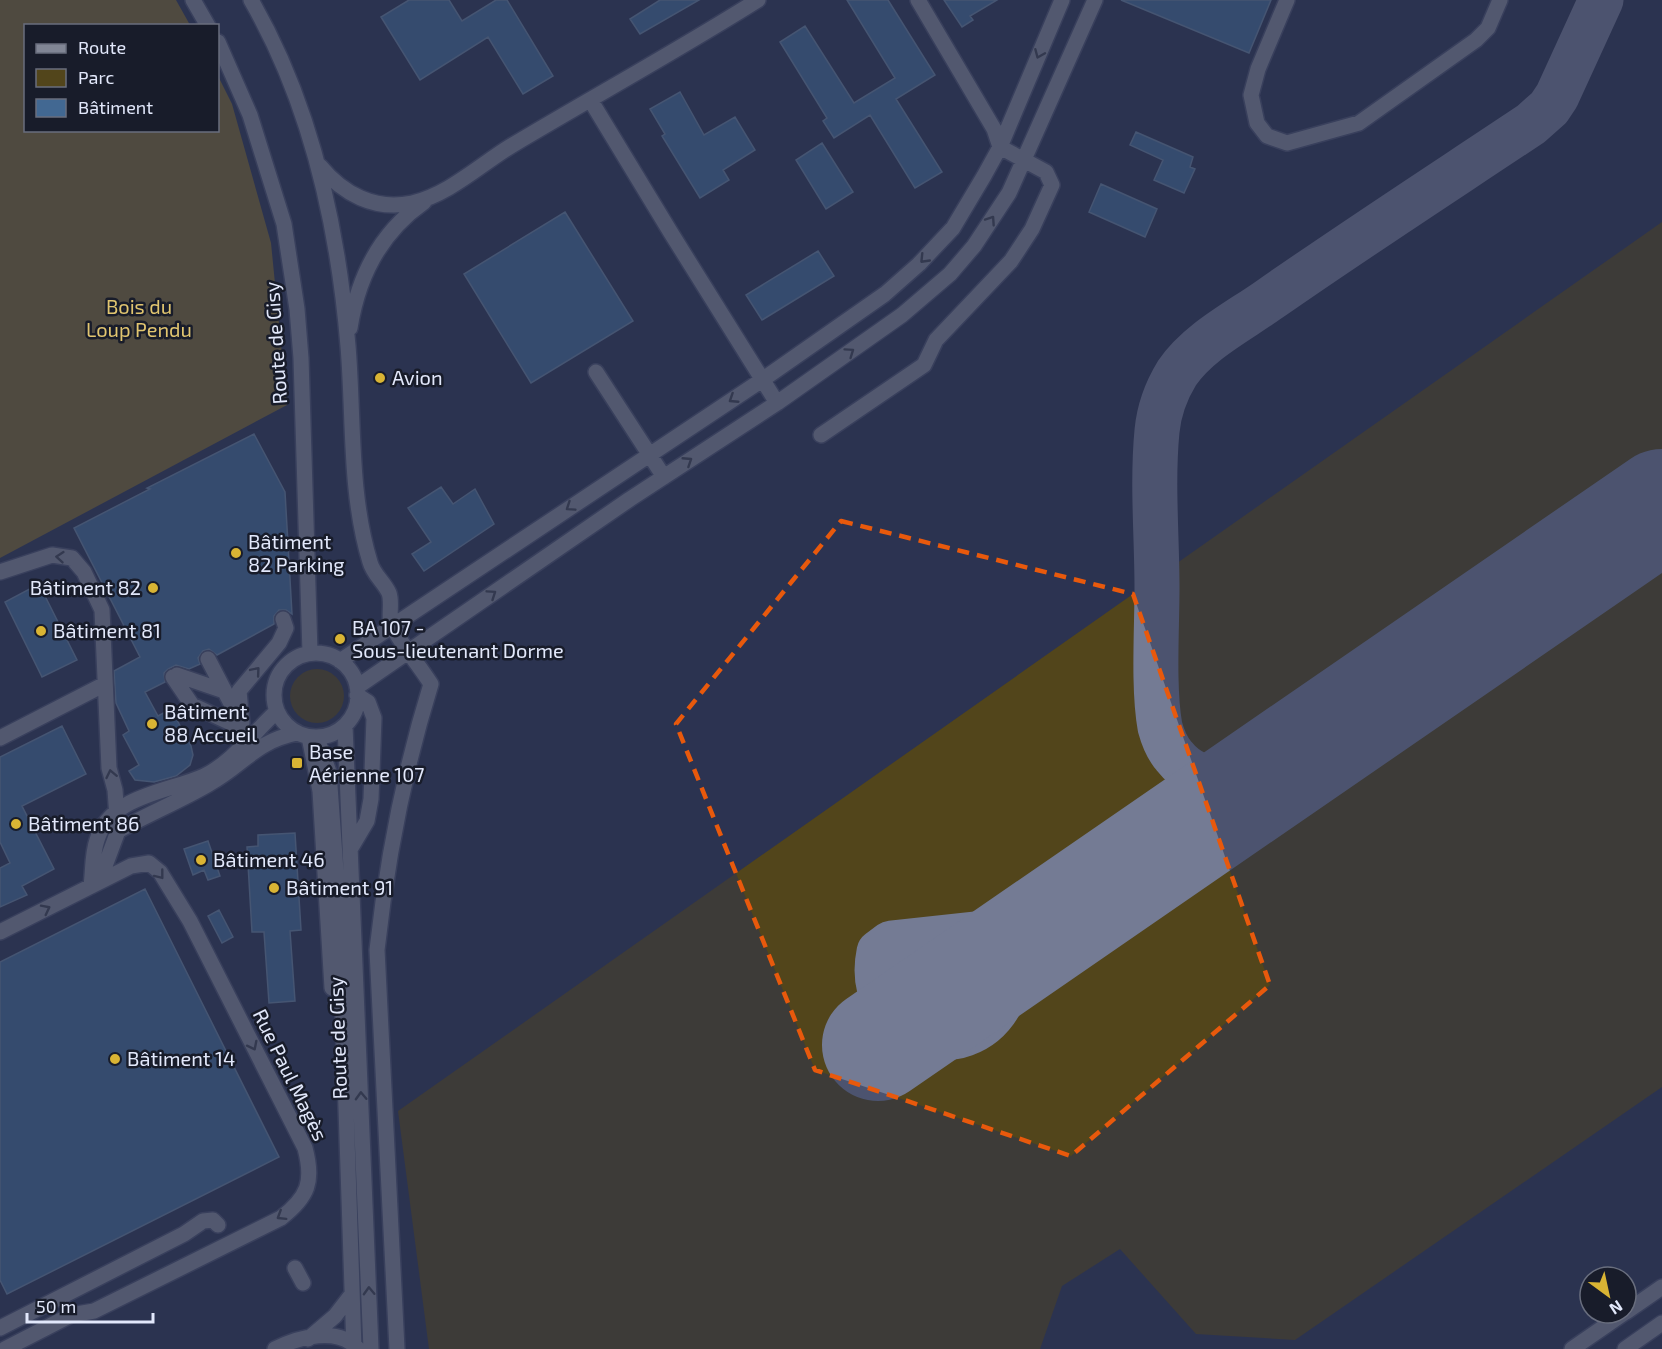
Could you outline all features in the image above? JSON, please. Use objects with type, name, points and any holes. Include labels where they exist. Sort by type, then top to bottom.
[{"type":"street","points":[[193,0],[207,24]]},
{"type":"street","points":[[251,0],[288,77],[318,164],[336,259],[348,345],[358,518],[370,566],[389,594],[391,626],[431,684],[409,755],[384,889],[377,950],[397,1349]]},
{"type":"street","points":[[348,345],[359,286],[370,263],[398,222],[431,197],[509,147],[591,101],[759,0]]},
{"type":"street","points":[[820,435],[924,365],[936,340],[1011,261],[1032,229],[1052,185],[1046,172],[1000,147],[994,129],[918,0]]},
{"type":"street","points":[[340,661],[762,380],[885,294],[919,264],[953,228],[1000,147],[1062,0]]},
{"type":"street","points":[[224,691],[175,676],[192,705],[231,723],[250,736],[307,736],[336,732],[345,726],[353,715],[357,691],[409,651],[777,403],[902,315],[950,274],[993,219],[1023,161],[1095,0]]},
{"type":"street","points":[[1287,0],[1258,69],[1251,96],[1257,123],[1267,136],[1287,143],[1359,123],[1476,40],[1488,28],[1500,0]]},
{"type":"street","name":"Route de Gisy","points":[[219,44],[250,115],[286,234],[297,309],[301,358],[310,653]]},
{"type":"street","points":[[591,101],[777,403]]},
{"type":"street","points":[[318,164],[336,185],[367,200],[387,205],[411,203],[431,197]]},
{"type":"street","points":[[596,372],[664,477]]},
{"type":"street","points":[[0,572],[52,555],[72,558],[84,572],[102,610],[109,768],[115,790],[118,831],[105,866],[92,886]]},
{"type":"street","points":[[250,736],[239,690],[285,634],[283,619]]},
{"type":"street","points":[[275,1349],[313,1335],[351,1346],[343,1308],[337,1050],[320,791],[307,736],[286,725],[277,711],[274,688],[279,675],[288,664],[310,653],[322,654],[340,661],[348,668],[357,691],[368,702],[374,718],[371,799],[367,821],[351,848]]},
{"type":"street","points":[[208,659],[250,736]]},
{"type":"street","points":[[0,738],[105,684]]},
{"type":"street","points":[[92,886],[96,841],[101,828],[115,814],[149,793],[204,776],[221,765],[277,711]]},
{"type":"street","name":"Route de Gisy","points":[[345,726],[371,1349]]},
{"type":"street","points":[[118,831],[210,783],[250,736]]},
{"type":"street","name":"Route de Gisy","points":[[307,736],[329,772],[340,927],[352,1294],[351,1346]]},
{"type":"street","name":"Rue Paul Magès","points":[[0,932],[131,866],[149,863],[160,872],[190,921],[305,1148],[309,1164],[306,1192],[297,1205],[280,1218],[94,1311],[71,1315],[5,1349]]},
{"type":"street","points":[[0,1328],[184,1234],[203,1221],[213,1220],[218,1225]]},
{"type":"street","points":[[295,1268],[303,1283]]},
{"type":"street","points":[[1638,1303],[1662,1287]]},
{"type":"street","points":[[293,1349],[313,1335],[343,1308],[352,1294]]},
{"type":"street","points":[[1625,1349],[1662,1323]]},
{"type":"street","points":[[1572,1349],[1606,1325]]},
{"type":"highlighted area","points":[[841,521],[1133,594],[1270,985],[1071,1156],[815,1070],[676,724]]},
{"type":"green space","name":"Bois du Loup Pendu","points":[[0,0],[176,0],[189,24],[24,24],[24,132],[219,132],[219,78],[232,104],[271,243],[287,405],[0,558]]},
{"type":"green space","points":[[1662,222],[1662,1087],[1295,1340],[1196,1334],[1120,1249],[1062,1286],[1040,1349],[429,1349],[398,1111]]},
{"type":"green space","points":[[312,669],[322,669],[332,673],[340,681],[344,696],[340,711],[332,719],[322,723],[312,723],[302,719],[294,711],[290,701],[290,691],[294,681],[302,673]]},
{"type":"building","points":[[409,0],[449,0],[462,21],[496,0],[507,0],[553,76],[523,94],[488,37],[420,80],[381,17]]},
{"type":"building","points":[[660,0],[699,0],[640,34],[630,19]]},
{"type":"building","points":[[847,0],[888,0],[935,75],[896,99],[942,172],[915,188],[870,115],[834,138],[823,121],[827,118],[780,42],[805,26],[854,103],[895,78]]},
{"type":"building","points":[[944,0],[997,0],[970,16],[973,20],[962,27]]},
{"type":"building","points":[[1121,0],[1271,0],[1249,53]]},
{"type":"building","points":[[680,92],[704,135],[735,117],[755,150],[723,170],[729,180],[700,198],[662,136],[665,134],[650,109]]},
{"type":"building","points":[[1136,132],[1193,157],[1190,167],[1195,169],[1184,193],[1154,180],[1163,160],[1130,145]]},
{"type":"building","points":[[822,143],[853,192],[826,209],[796,160]]},
{"type":"building","points":[[1101,184],[1157,209],[1145,237],[1089,212]]},
{"type":"building","points":[[565,212],[633,321],[531,383],[464,274]]},
{"type":"building","points":[[818,251],[834,276],[762,320],[746,295]]},
{"type":"building","points":[[254,434],[285,492],[292,614],[286,610],[279,610],[274,616],[274,624],[217,655],[209,649],[203,651],[198,658],[200,664],[189,669],[176,665],[168,669],[164,673],[165,682],[145,692],[158,716],[171,709],[191,746],[193,755],[190,765],[176,776],[154,782],[135,780],[129,771],[139,765],[123,735],[129,731],[116,703],[114,671],[140,657],[74,528]]},
{"type":"building","points":[[441,487],[453,504],[475,489],[494,524],[424,571],[412,554],[431,542],[408,508]]},
{"type":"building","name":"Bâtiment 81","points":[[39,584],[77,660],[42,677],[5,602]]},
{"type":"building","name":"Bâtiment 86","points":[[62,726],[86,774],[22,806],[54,869],[22,886],[27,895],[0,907],[0,868],[10,863],[0,842],[0,757]]},
{"type":"building","name":"Bâtiment 91","points":[[295,833],[301,930],[290,931],[295,1001],[269,1003],[264,932],[252,932],[247,847],[258,846],[258,835]]},
{"type":"building","name":"Bâtiment 46","points":[[208,841],[220,876],[208,880],[204,870],[193,875],[184,849]]},
{"type":"building","name":"Bâtiment 14","points":[[145,889],[279,1157],[7,1294],[0,1280],[0,962]]},
{"type":"building","points":[[219,910],[233,937],[222,943],[208,916]]},
{"type":"taxiway","points":[[1288,763],[1259,774],[1214,779],[1186,768],[1172,753],[1162,735],[1156,677],[1155,470],[1158,423],[1166,394],[1177,373],[1186,362],[1220,332],[1531,124],[1549,108],[1557,96],[1601,0]]},
{"type":"taxiway","points":[[1008,955],[1007,984],[1002,1000],[985,1022],[965,1034],[942,1038],[920,1033],[901,1022],[886,1004],[878,981],[879,952],[891,943],[1050,926]]},
{"type":"runway","points":[[878,1045],[1662,505]]},
{"type":"place","name":"Avion","points":[[380,378]]},
{"type":"place","name":"Bâtiment 82 Parking","points":[[236,553]]},
{"type":"place","name":"Bâtiment 82","points":[[153,588]]},
{"type":"place","name":"Bâtiment 81","points":[[41,631]]},
{"type":"place","name":"BA 107 - Sous-lieutenant Dorme","points":[[340,639]]},
{"type":"place","name":"Bâtiment 88 Accueil","points":[[152,724]]},
{"type":"place","name":"Base Aérienne 107","points":[[297,763]]},
{"type":"place","name":"Bâtiment 86","points":[[16,824]]},
{"type":"place","name":"Bâtiment 46","points":[[201,860]]},
{"type":"place","name":"Bâtiment 91","points":[[274,888]]},
{"type":"place","name":"Bâtiment 14","points":[[115,1059]]}]
